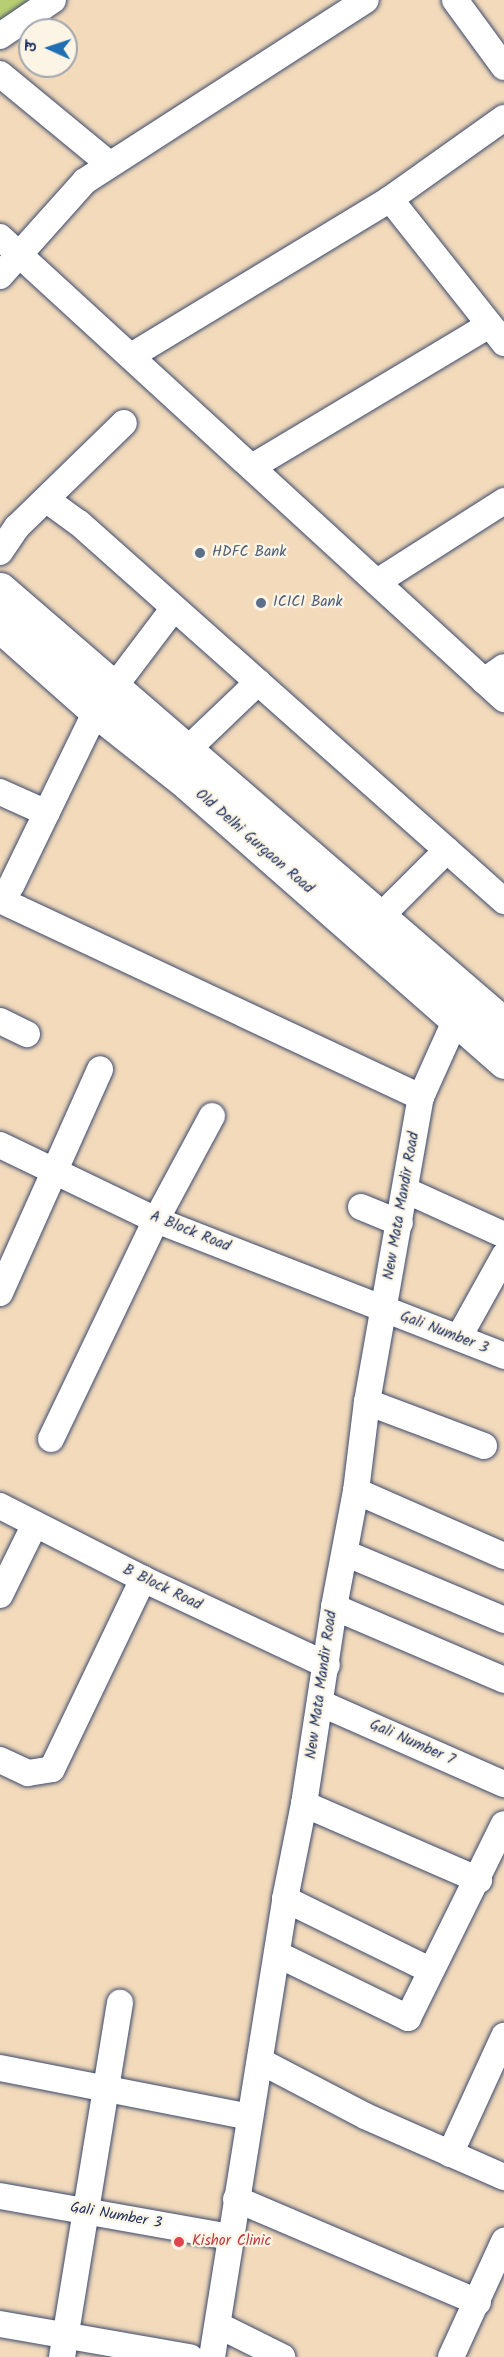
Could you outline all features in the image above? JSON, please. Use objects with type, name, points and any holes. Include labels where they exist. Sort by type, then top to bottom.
[{"type":"main road","name":"Old Delhi Gurgaon Road","points":[[0,589],[104,700],[188,784],[504,1062]]},
{"type":"main road","name":"Old Delhi Gurgaon Road","points":[[0,626],[104,700],[188,749],[379,918],[504,1024]]},
{"type":"street","points":[[0,36],[53,0]]},
{"type":"street","points":[[0,276],[9,245],[85,181],[108,164],[366,0]]},
{"type":"street","points":[[455,0],[504,67]]},
{"type":"street","points":[[0,74],[108,164]]},
{"type":"street","points":[[131,356],[390,199],[504,118]]},
{"type":"street","points":[[252,467],[496,334],[390,199]]},
{"type":"street","points":[[9,245],[376,582],[494,674],[504,699]]},
{"type":"street","points":[[3,539],[124,423]]},
{"type":"street","points":[[46,500],[79,523],[504,900]]},
{"type":"street","points":[[376,582],[504,501]]},
{"type":"street","points":[[174,608],[104,700],[6,893],[421,1097]]},
{"type":"street","points":[[188,749],[258,682]]},
{"type":"street","points":[[0,792],[47,813]]},
{"type":"street","points":[[379,918],[447,850]]},
{"type":"street","name":"New Mata Mandir Road","points":[[212,2357],[285,1899],[304,1804],[327,1665],[333,1607],[356,1491],[367,1402],[421,1097],[456,1019]]},
{"type":"street","points":[[0,1021],[27,1034]]},
{"type":"street","points":[[0,1293],[57,1172],[100,1069]]},
{"type":"street","points":[[51,1439],[156,1220],[212,1116]]},
{"type":"street","name":"A Block Road","points":[[0,1144],[156,1220],[384,1310]]},
{"type":"street","points":[[405,1190],[504,1235]]},
{"type":"street","points":[[361,1208],[400,1223]]},
{"type":"street","points":[[459,1337],[504,1256]]},
{"type":"street","name":"Gali Number 3","points":[[384,1310],[504,1356]]},
{"type":"street","points":[[367,1402],[484,1446]]},
{"type":"street","points":[[356,1491],[504,1556]]},
{"type":"street","name":"B Block Road","points":[[0,1506],[143,1579],[327,1665]]},
{"type":"street","points":[[0,1595],[35,1524]]},
{"type":"street","points":[[345,1553],[504,1620]]},
{"type":"street","points":[[0,1760],[28,1773],[52,1769],[143,1579]]},
{"type":"street","points":[[333,1607],[504,1680]]},
{"type":"street","name":"Gali Number 7","points":[[320,1703],[504,1784]]},
{"type":"street","points":[[304,1804],[479,1880]]},
{"type":"street","points":[[277,1954],[408,2018],[430,1970],[479,1880],[504,1824]]},
{"type":"street","points":[[285,1899],[430,1970]]},
{"type":"street","points":[[64,2346],[120,2003]]},
{"type":"street","points":[[450,2154],[504,2036]]},
{"type":"street","points":[[260,2061],[365,2116],[504,2177]]},
{"type":"street","points":[[0,2068],[250,2116]]},
{"type":"street","name":"Gali Number 3","points":[[0,2196],[231,2237]]},
{"type":"street","points":[[236,2199],[478,2302]]},
{"type":"street","points":[[451,2357],[504,2241]]},
{"type":"street","points":[[0,2324],[64,2346],[190,2357]]},
{"type":"street","points":[[218,2325],[282,2357]]},
{"type":"green space","points":[[0,0],[33,0],[0,31]]},
{"type":"place","name":"HDFC Bank","points":[[200,553]]},
{"type":"place","name":"ICICI Bank","points":[[261,603]]},
{"type":"place","name":"Kishor Clinic","points":[[179,2242]]}]
